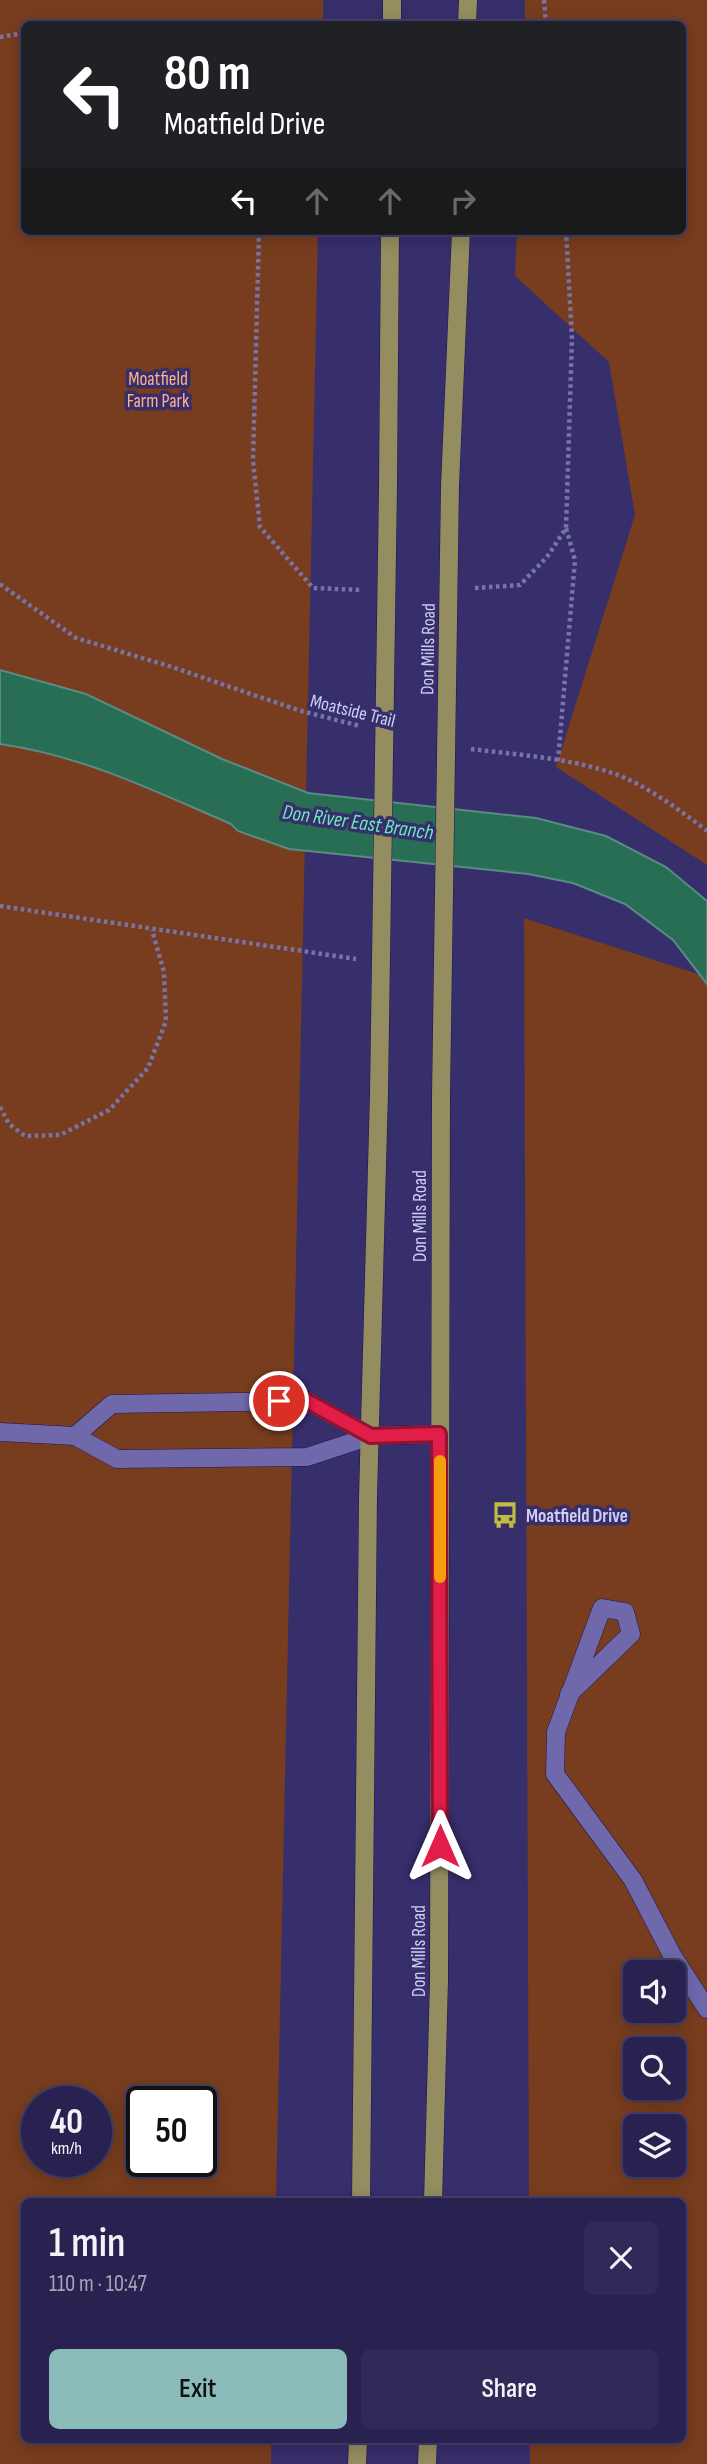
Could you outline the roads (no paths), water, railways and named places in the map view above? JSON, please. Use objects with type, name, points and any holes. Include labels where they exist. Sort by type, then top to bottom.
[{"type":"main road","points":[[392,0],[392,21]]},
{"type":"main road","points":[[467,21],[468,0]]},
{"type":"main road","points":[[361,2198],[368,1497],[379,1093],[390,235]]},
{"type":"main road","name":"Don Mills Road","points":[[433,2198],[439,1981],[441,1097],[450,486],[461,235]]},
{"type":"main road","points":[[357,2464],[358,2443]]},
{"type":"main road","points":[[427,2464],[428,2443]]},
{"type":"street","points":[[75,1436],[112,1404],[307,1401],[371,1436]]},
{"type":"street","points":[[0,1432],[75,1436],[117,1459],[307,1457],[371,1436],[439,1434]]},
{"type":"street","points":[[569,1694],[631,1634],[625,1612],[602,1608],[569,1694],[556,1732],[555,1774],[583,1816],[633,1880],[672,1955],[707,2009]]},
{"type":"water","name":"Don River East Branch","points":[[0,670],[86,694],[222,759],[308,793],[536,818],[606,836],[666,867],[707,901],[707,984],[673,940],[625,904],[573,883],[528,874],[289,849],[238,831],[231,824],[118,776],[61,757],[0,744]]},
{"type":"place","name":"Moatfield Drive","points":[[505,1515]]},
{"type":"park label","name":"Moatfield Farm Park","points":[[158,389]]}]
